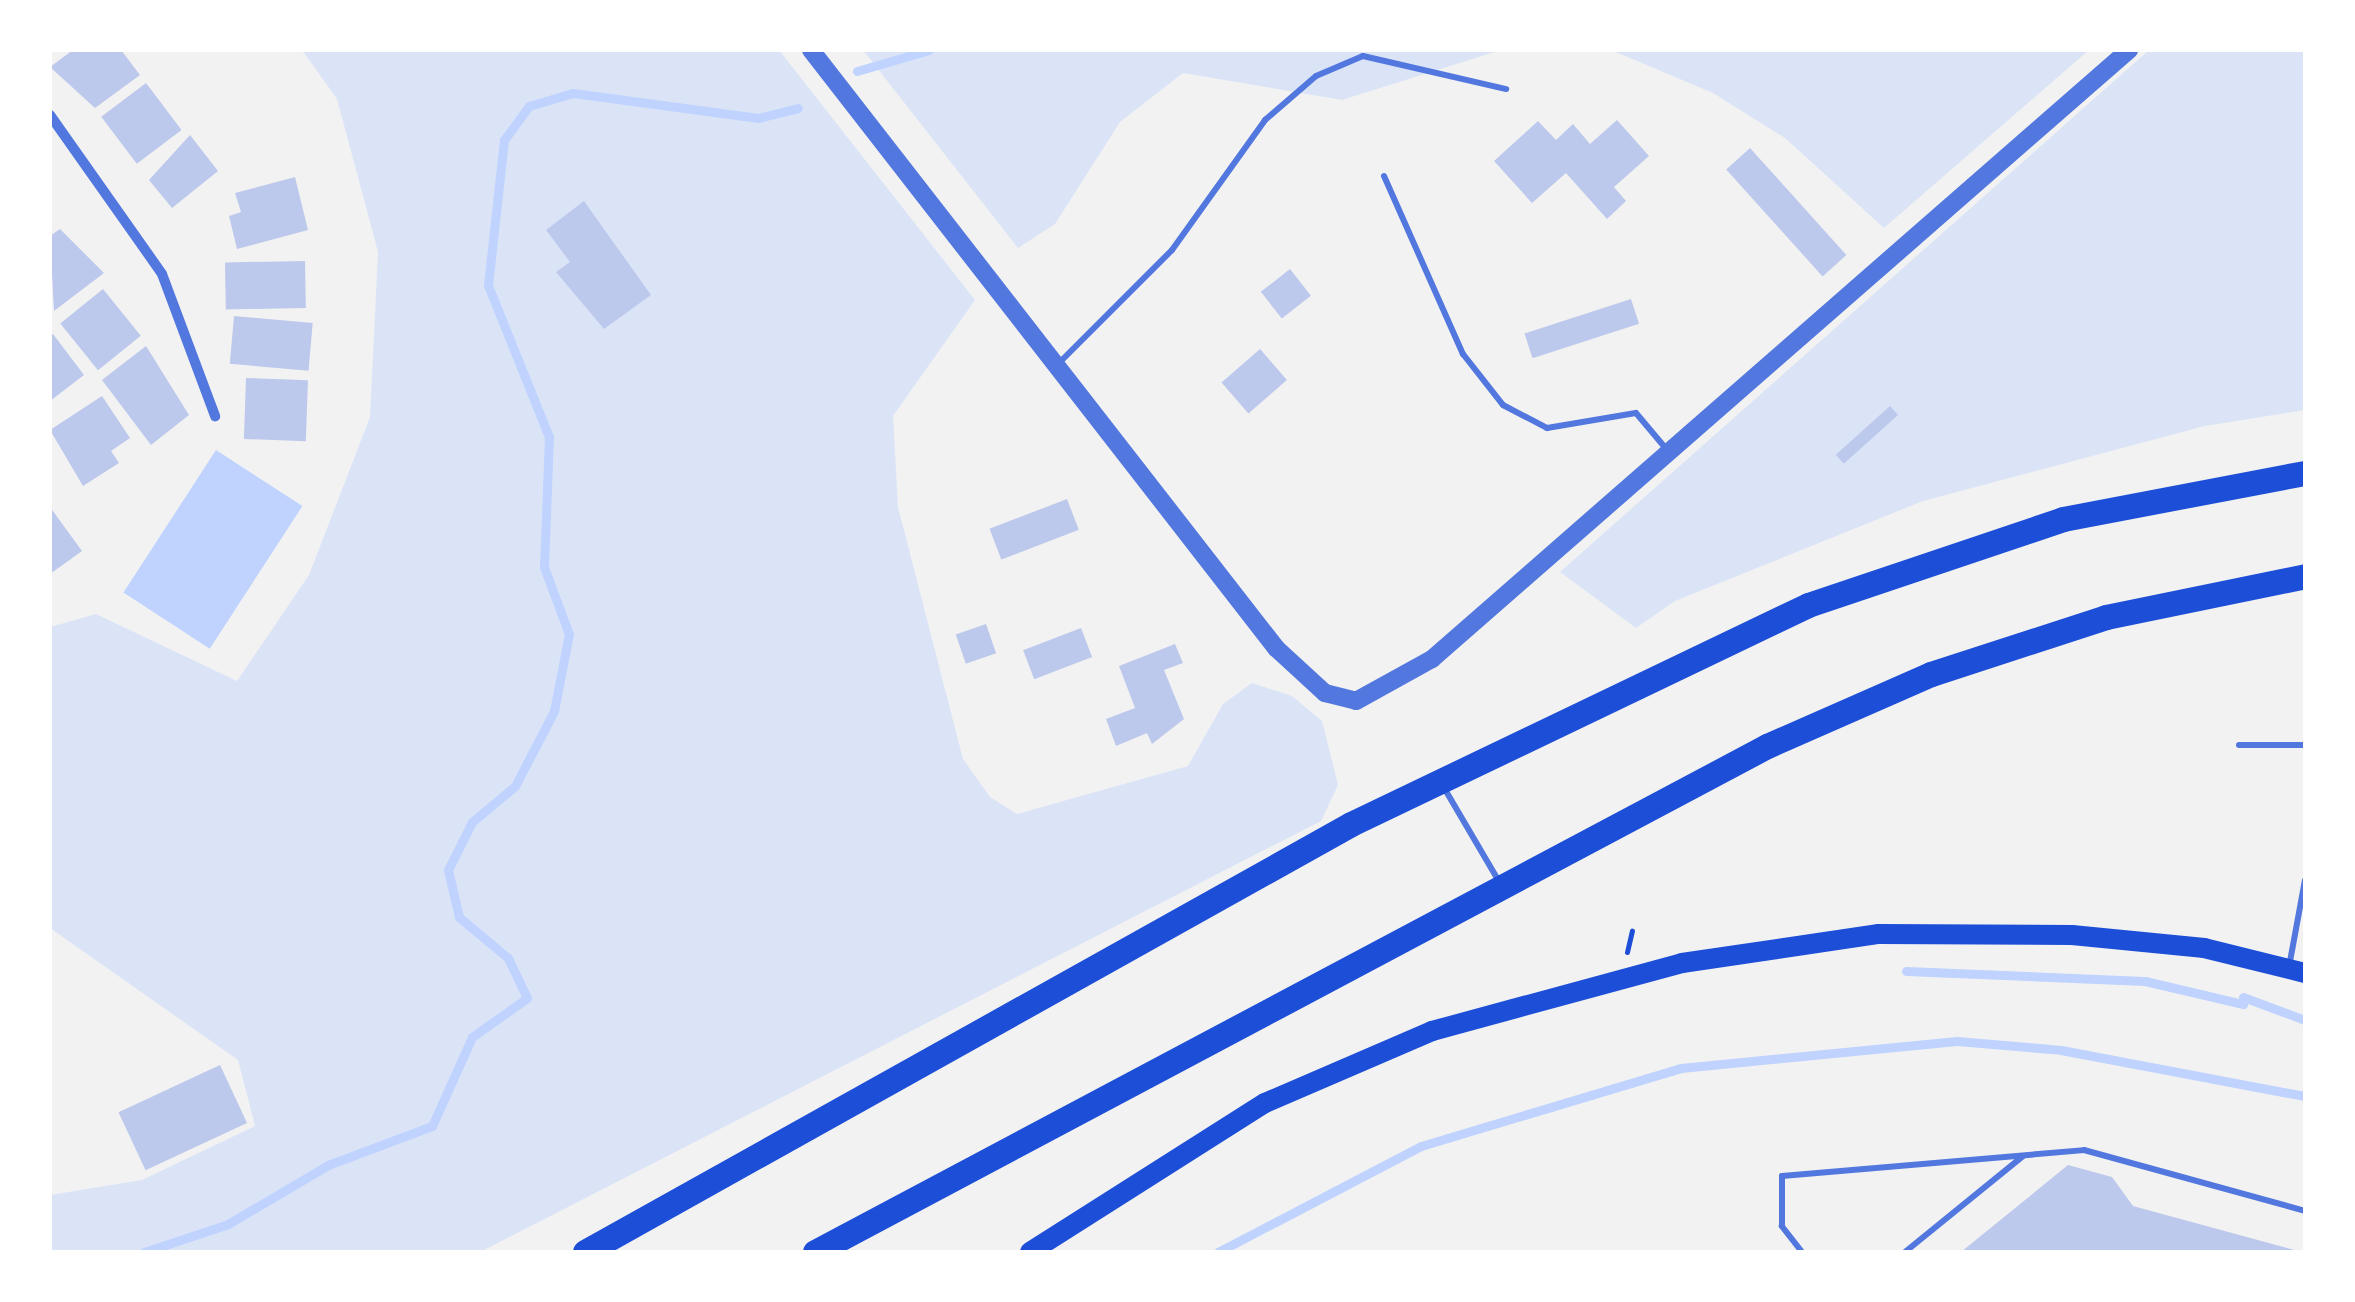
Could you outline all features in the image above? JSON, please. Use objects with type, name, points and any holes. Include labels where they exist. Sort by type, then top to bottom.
[{"type":"highway","points":[[585,1252],[1351,824],[1808,605],[2063,519],[2305,473]]},
{"type":"highway","points":[[815,1252],[1767,746],[1931,674],[2106,617],[2305,576]]},
{"type":"main road","points":[[1030,1252],[1266,1103],[1432,1031],[1682,963],[1878,934],[2072,935],[2204,948],[2297,971]]},
{"type":"street","points":[[811,50],[1298,674],[1356,702],[1402,683],[2129,50]]},
{"type":"street","points":[[50,115],[162,274],[215,416]]},
{"type":"lane","points":[[1058,364],[1172,250],[1265,120],[1316,76],[1363,56],[1506,89]]},
{"type":"lane","points":[[1384,176],[1463,354],[1503,405],[1546,428],[1636,412],[1668,452]]},
{"type":"lane","points":[[2239,745],[2305,745]]},
{"type":"lane","points":[[1440,781],[1502,885]]},
{"type":"lane","points":[[2297,971],[2305,880]]},
{"type":"lane","points":[[1802,1252],[1782,1226],[1782,1176],[2084,1150],[2305,1211]]},
{"type":"lane","points":[[1905,1252],[2024,1155]]},
{"type":"shaded area","points":[[302,50],[779,50],[975,300],[893,416],[898,507],[963,759],[990,797],[1017,814],[1188,766],[1223,704],[1252,683],[1292,696],[1322,721],[1338,785],[1321,821],[480,1252],[50,1252],[50,1195],[142,1180],[255,1126],[238,1060],[50,928],[50,627],[96,614],[237,681],[309,575],[370,417],[378,252],[337,99]]},
{"type":"shaded area","points":[[863,50],[1501,50],[1342,100],[1183,73],[1120,122],[1055,224],[1018,248]]},
{"type":"shaded area","points":[[1611,50],[2089,50],[1884,228],[1785,138],[1713,93]]},
{"type":"shaded area","points":[[2149,50],[2305,50],[2305,410],[2205,426],[1923,501],[1675,601],[1636,628],[1560,572]]},
{"type":"water","points":[[216,450],[302,506],[210,649],[123,593]]},
{"type":"building","points":[[73,50],[121,50],[140,75],[95,108],[50,67]]},
{"type":"building","points":[[146,83],[182,130],[137,164],[101,117]]},
{"type":"building","points":[[1617,120],[1649,156],[1614,187],[1626,201],[1607,219],[1566,173],[1532,203],[1494,161],[1538,121],[1556,140],[1573,124],[1590,144]]},
{"type":"building","points":[[190,135],[218,171],[172,208],[149,180]]},
{"type":"building","points":[[1750,148],[1846,255],[1823,276],[1726,169]]},
{"type":"building","points":[[295,177],[308,230],[237,249],[229,216],[241,212],[235,193]]},
{"type":"building","points":[[584,201],[651,295],[604,329],[556,272],[570,262],[546,230]]},
{"type":"building","points":[[60,229],[104,273],[54,311],[50,236]]},
{"type":"building","points":[[305,261],[306,308],[226,309],[225,262]]},
{"type":"building","points":[[1290,269],[1311,296],[1282,319],[1261,292]]},
{"type":"building","points":[[103,289],[141,336],[98,370],[60,324]]},
{"type":"building","points":[[1631,299],[1639,324],[1533,358],[1524,334]]},
{"type":"building","points":[[234,316],[313,323],[309,371],[230,364]]},
{"type":"building","points":[[53,334],[84,375],[50,401],[50,336]]},
{"type":"building","points":[[146,346],[189,415],[151,445],[102,380]]},
{"type":"building","points":[[1260,349],[1287,380],[1248,413],[1222,382]]},
{"type":"building","points":[[246,378],[308,380],[306,441],[244,439]]},
{"type":"building","points":[[102,396],[130,438],[111,451],[119,463],[83,486],[50,430]]},
{"type":"building","points":[[1890,406],[1898,415],[1844,464],[1836,455]]},
{"type":"building","points":[[1067,499],[1079,530],[1001,560],[990,529]]},
{"type":"building","points":[[50,507],[82,551],[50,574]]},
{"type":"building","points":[[986,624],[996,653],[966,664],[956,634]]},
{"type":"building","points":[[1081,628],[1092,657],[1034,679],[1023,650]]},
{"type":"building","points":[[1175,644],[1183,663],[1164,670],[1184,719],[1152,744],[1147,733],[1116,746],[1106,719],[1135,708],[1119,666]]},
{"type":"building","points":[[220,1065],[247,1123],[146,1170],[118,1112]]},
{"type":"building","points":[[2068,1165],[2112,1177],[2133,1206],[2302,1252],[1961,1252]]},
{"type":"waterway","points":[[857,71],[929,50]]},
{"type":"waterway","points":[[144,1252],[228,1224],[328,1165],[432,1126],[472,1037],[527,998],[508,958],[459,917],[448,870],[472,822],[515,786],[554,711],[569,634],[544,567],[549,437],[488,285],[504,140],[529,106],[573,93],[758,118],[798,108]]},
{"type":"waterway","points":[[1906,971],[2145,981],[2243,1004]]},
{"type":"waterway","points":[[2243,997],[2305,1020]]},
{"type":"waterway","points":[[1218,1252],[1421,1146],[1681,1068],[1957,1041],[2061,1050],[2305,1096]]}]
